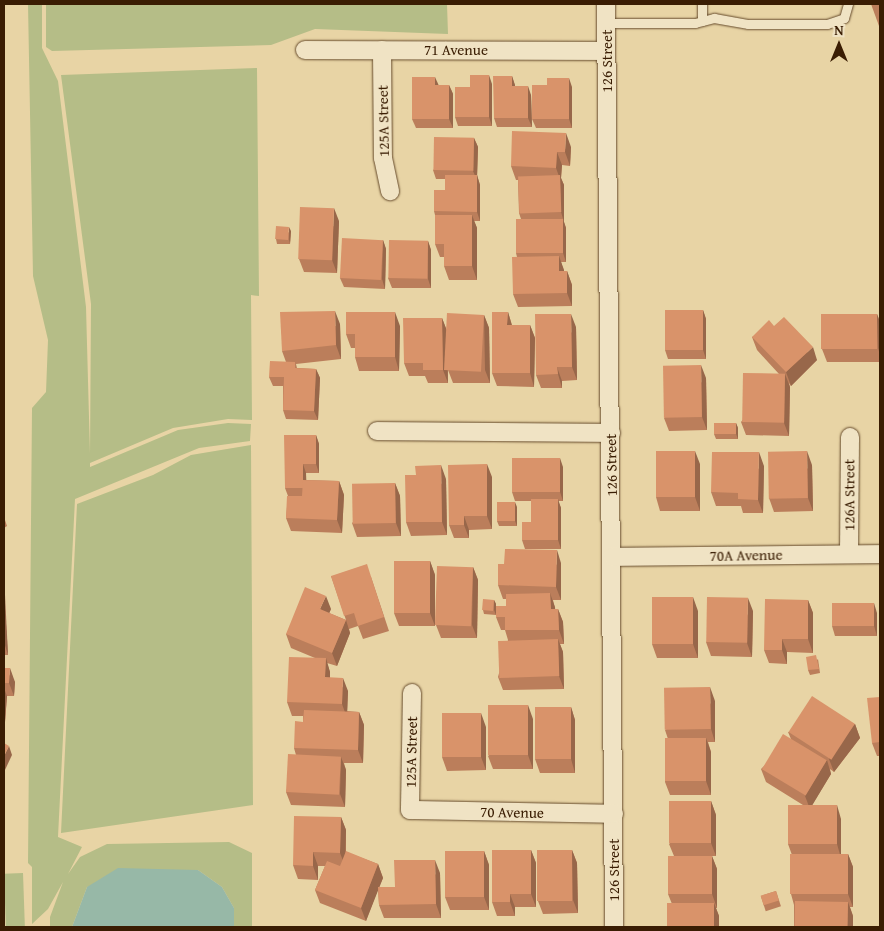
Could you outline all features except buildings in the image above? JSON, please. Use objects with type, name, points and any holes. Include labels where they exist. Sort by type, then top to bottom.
[{"type":"street","name":"126 Street","points":[[606,4],[614,927]]},
{"type":"street","name":"71 Avenue","points":[[305,50],[606,51]]},
{"type":"street","name":"125A Street","points":[[382,50],[383,158],[390,191]]},
{"type":"street","points":[[377,431],[611,433]]},
{"type":"street","name":"126A Street","points":[[849,554],[850,436]]},
{"type":"street","name":"70A Avenue","points":[[612,557],[880,554]]},
{"type":"street","name":"125A Street","points":[[410,810],[412,693]]},
{"type":"street","name":"70 Avenue","points":[[410,810],[614,814]]},
{"type":"lane","points":[[702,4],[702,21]]},
{"type":"lane","points":[[606,23],[702,21],[728,18],[748,24],[828,24],[844,18],[848,4]]},
{"type":"green space","points":[[28,4],[42,4],[42,48],[58,81],[86,307],[90,454],[91,304],[61,75],[257,68],[259,296],[251,295],[252,420],[228,419],[173,428],[90,463],[90,467],[178,430],[228,423],[251,424],[250,441],[199,448],[75,499],[58,837],[82,847],[68,874],[80,857],[107,844],[229,842],[252,853],[252,927],[234,927],[234,908],[222,887],[198,870],[87,887],[72,927],[50,927],[50,917],[63,882],[48,909],[32,924],[32,867],[28,863],[32,408],[46,392],[48,340],[33,276]]},
{"type":"green space","points":[[46,4],[447,4],[448,34],[315,29],[271,45],[52,51],[46,47]]},
{"type":"green space","points":[[251,445],[253,805],[61,833],[77,504],[153,475],[191,455]]},
{"type":"green space","points":[[23,873],[25,927],[6,927],[4,874]]},
{"type":"shaded area","points":[[118,868],[198,870],[222,887],[234,908],[234,927],[72,927],[87,887]]}]
